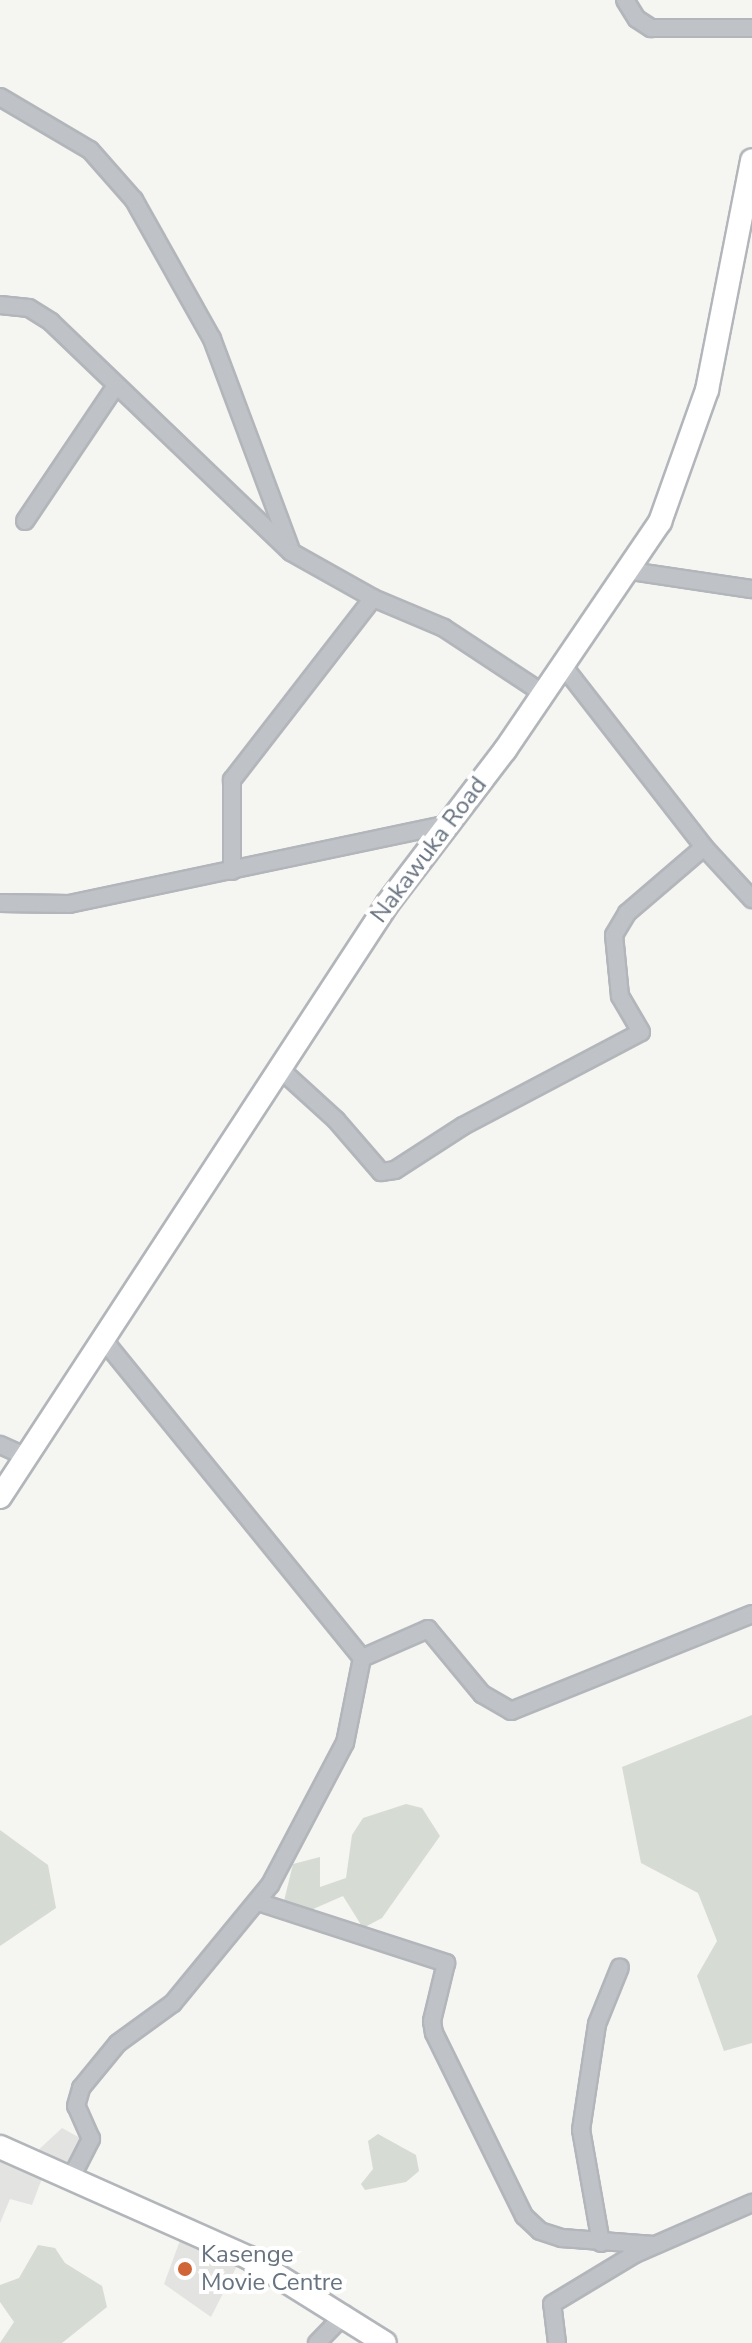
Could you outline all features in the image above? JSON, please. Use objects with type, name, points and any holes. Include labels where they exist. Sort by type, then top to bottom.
[{"type":"main road","name":"Nakawuka Road","points":[[0,1497],[105,1342],[280,1069],[445,825],[564,667],[631,571],[677,486],[694,435],[752,160]]},
{"type":"main road","points":[[0,2147],[72,2176],[249,2258],[345,2314],[385,2343]]},
{"type":"street","points":[[625,0],[637,19],[651,28],[752,28]]},
{"type":"street","points":[[0,97],[90,150],[134,200],[212,339],[291,552]]},
{"type":"street","points":[[0,305],[29,308],[51,322],[115,387],[291,552],[373,598],[444,628],[544,694]]},
{"type":"street","points":[[25,521],[115,387]]},
{"type":"street","points":[[631,571],[752,589]]},
{"type":"street","points":[[232,871],[232,780],[373,598]]},
{"type":"street","points":[[564,667],[704,847],[752,899]]},
{"type":"street","points":[[0,903],[69,904],[445,825]]},
{"type":"street","points":[[280,1069],[336,1120],[381,1172],[395,1170],[463,1126],[641,1032],[620,996],[614,935],[627,913],[704,847]]},
{"type":"street","points":[[105,1342],[362,1658]]},
{"type":"street","points":[[0,1445],[27,1457]]},
{"type":"street","points":[[362,1658],[428,1629],[482,1694],[511,1711],[752,1614]]},
{"type":"street","points":[[72,2176],[91,2139],[76,2106],[81,2088],[118,2043],[173,2003],[258,1902],[345,1743],[362,1658]]},
{"type":"street","points":[[258,1902],[446,1963],[434,2033],[524,2216],[552,2236],[601,2243],[654,2245]]},
{"type":"street","points":[[601,2243],[581,2130],[597,2024],[620,1967]]},
{"type":"street","points":[[557,2343],[552,2304],[654,2245],[752,2203]]},
{"type":"street","points":[[317,2343],[345,2314]]},
{"type":"shaded area","points":[[752,1715],[752,2043],[724,2051],[697,1976],[717,1941],[698,1893],[641,1863],[622,1767]]},
{"type":"shaded area","points":[[406,1804],[422,1808],[440,1836],[382,1918],[363,1928],[343,1896],[311,1910],[284,1901],[293,1864],[320,1857],[320,1887],[346,1878],[352,1835],[363,1818]]},
{"type":"shaded area","points":[[0,1830],[48,1865],[56,1908],[0,1946]]},
{"type":"shaded area","points":[[62,2128],[93,2145],[76,2171],[35,2153]]},
{"type":"shaded area","points":[[378,2134],[416,2155],[419,2171],[406,2182],[365,2190],[361,2184],[373,2169],[368,2141]]},
{"type":"shaded area","points":[[0,2158],[44,2173],[32,2205],[10,2199],[0,2223]]},
{"type":"shaded area","points":[[182,2235],[241,2258],[211,2317],[164,2284]]},
{"type":"shaded area","points":[[38,2245],[55,2248],[65,2263],[102,2286],[107,2307],[62,2343],[0,2343],[14,2322],[0,2302],[0,2285],[19,2278]]},
{"type":"place","name":"Kasenge Movie Centre","points":[[185,2269]]}]
